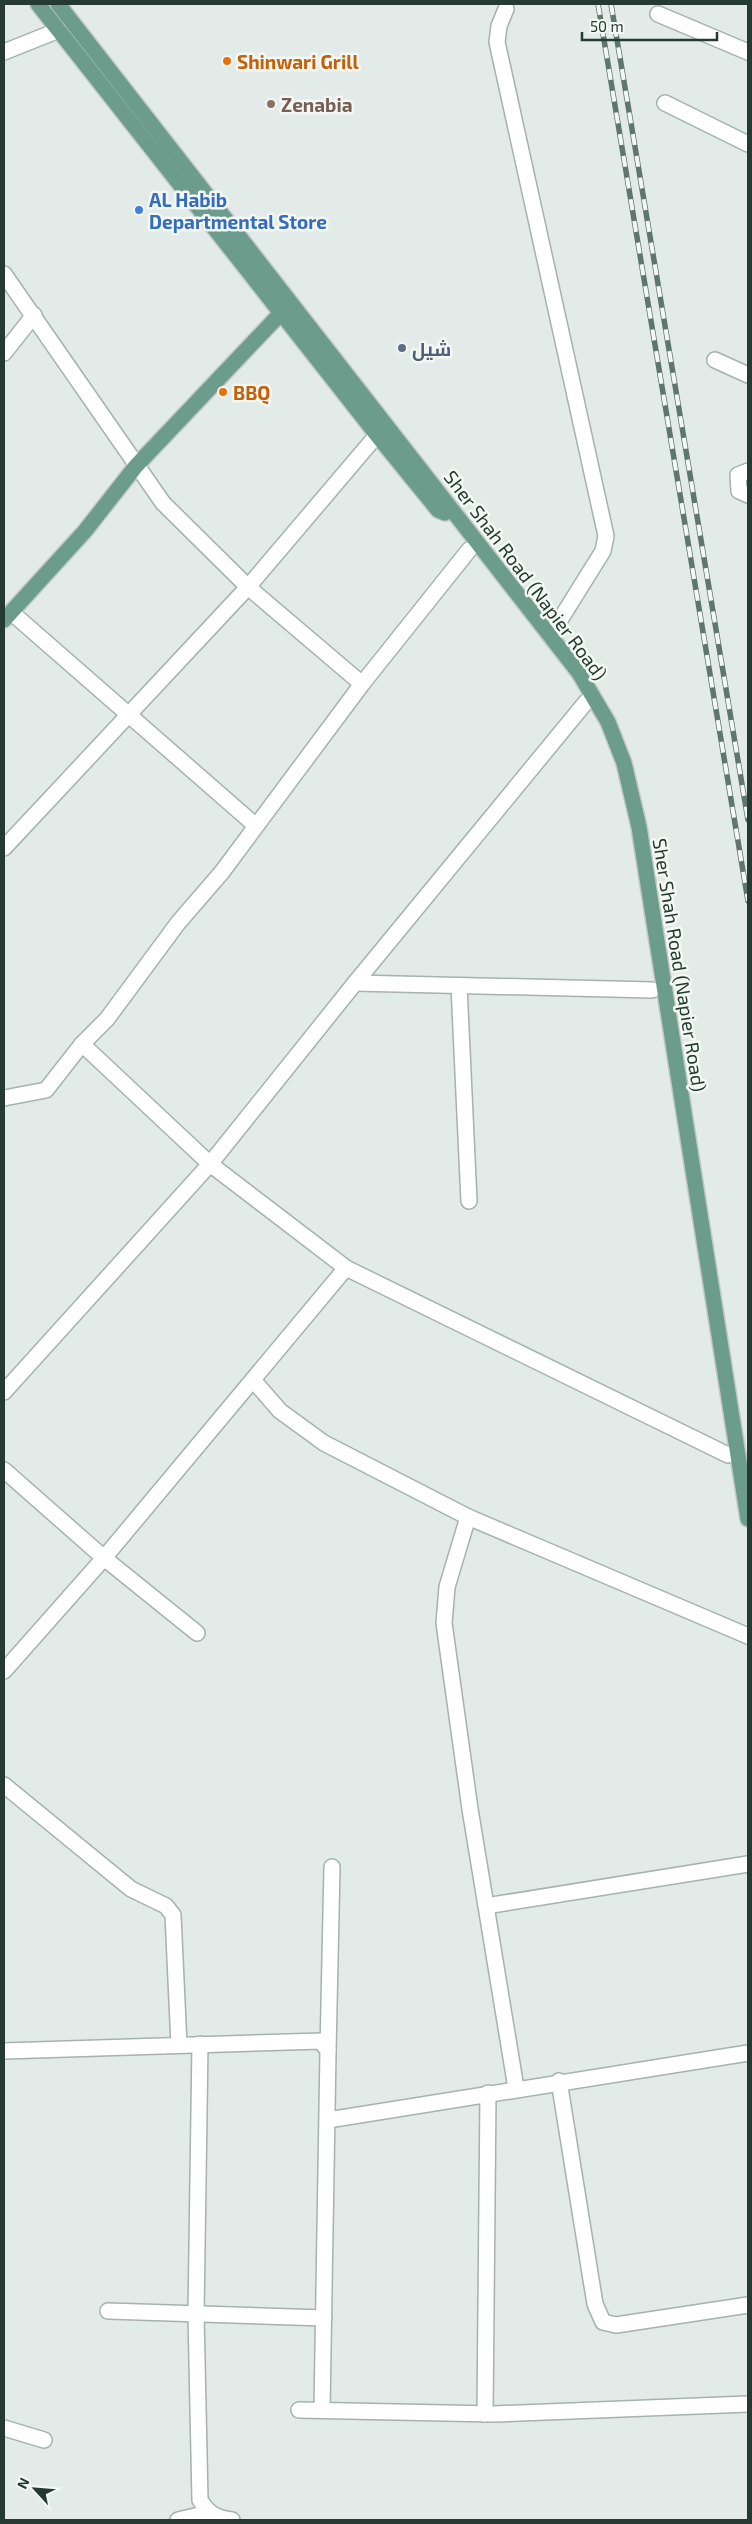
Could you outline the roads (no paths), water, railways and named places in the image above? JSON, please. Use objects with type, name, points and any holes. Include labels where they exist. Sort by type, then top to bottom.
[{"type":"main road","name":"Sher Shah Road (Napier Road)","points":[[38,4],[438,510],[457,519]]},
{"type":"main road","name":"Sher Shah Road (Napier Road)","points":[[58,4],[321,339],[457,519],[579,673],[608,722],[624,763],[632,793],[748,1519]]},
{"type":"main road","points":[[8,616],[85,531],[136,466],[282,312]]},
{"type":"street","points":[[506,8],[498,26],[496,42],[606,536],[603,551],[550,636]]},
{"type":"street","points":[[658,14],[748,52]]},
{"type":"street","points":[[4,52],[59,30]]},
{"type":"street","points":[[665,103],[748,144]]},
{"type":"street","points":[[4,274],[163,503],[248,587],[362,684]]},
{"type":"street","points":[[4,353],[34,315]]},
{"type":"street","points":[[715,360],[748,375]]},
{"type":"street","points":[[6,842],[130,714],[248,587],[377,435]]},
{"type":"street","points":[[743,473],[739,491],[748,495]]},
{"type":"street","points":[[4,1098],[46,1090],[82,1044],[108,1019],[178,923],[222,872],[362,684],[469,550]]},
{"type":"street","points":[[8,616],[130,714],[256,825]]},
{"type":"street","points":[[4,1392],[210,1164],[355,983],[586,702]]},
{"type":"street","points":[[355,983],[652,990]]},
{"type":"street","points":[[459,986],[469,1201]]},
{"type":"street","points":[[82,1044],[210,1164],[346,1268],[728,1454]]},
{"type":"street","points":[[4,1671],[104,1558],[346,1268]]},
{"type":"street","points":[[253,1380],[280,1411],[324,1443],[468,1517],[748,1636]]},
{"type":"street","points":[[4,1470],[104,1558],[197,1632]]},
{"type":"street","points":[[468,1517],[446,1587],[444,1624],[470,1809],[516,2088]]},
{"type":"street","points":[[4,1785],[131,1889],[166,1906],[173,1915],[178,2045]]},
{"type":"street","points":[[486,1906],[748,1864]]},
{"type":"street","points":[[322,2410],[332,1867]]},
{"type":"street","points":[[4,2052],[310,2040],[321,2041],[328,2051]]},
{"type":"street","points":[[200,2044],[196,2315],[200,2500],[208,2513],[222,2519],[232,2520]]},
{"type":"street","points":[[328,2120],[559,2081],[748,2053]]},
{"type":"street","points":[[559,2081],[595,2304],[603,2322],[616,2326],[748,2305]]},
{"type":"street","points":[[485,2414],[488,2093]]},
{"type":"street","points":[[108,2311],[324,2318]]},
{"type":"street","points":[[299,2410],[485,2414],[748,2404]]},
{"type":"street","points":[[4,2428],[44,2440]]},
{"type":"street","points":[[178,2520],[208,2513]]},
{"type":"railway","points":[[598,4],[748,901]]},
{"type":"railway","points":[[611,4],[748,820]]},
{"type":"place","name":"Shinwari Grill","points":[[227,61]]},
{"type":"place","name":"Zenabia","points":[[271,104]]},
{"type":"place","name":"AL Habib Departmental Store","points":[[139,210]]},
{"type":"place","name":"شیل","points":[[402,348]]},
{"type":"place","name":"BBQ","points":[[223,392]]}]
